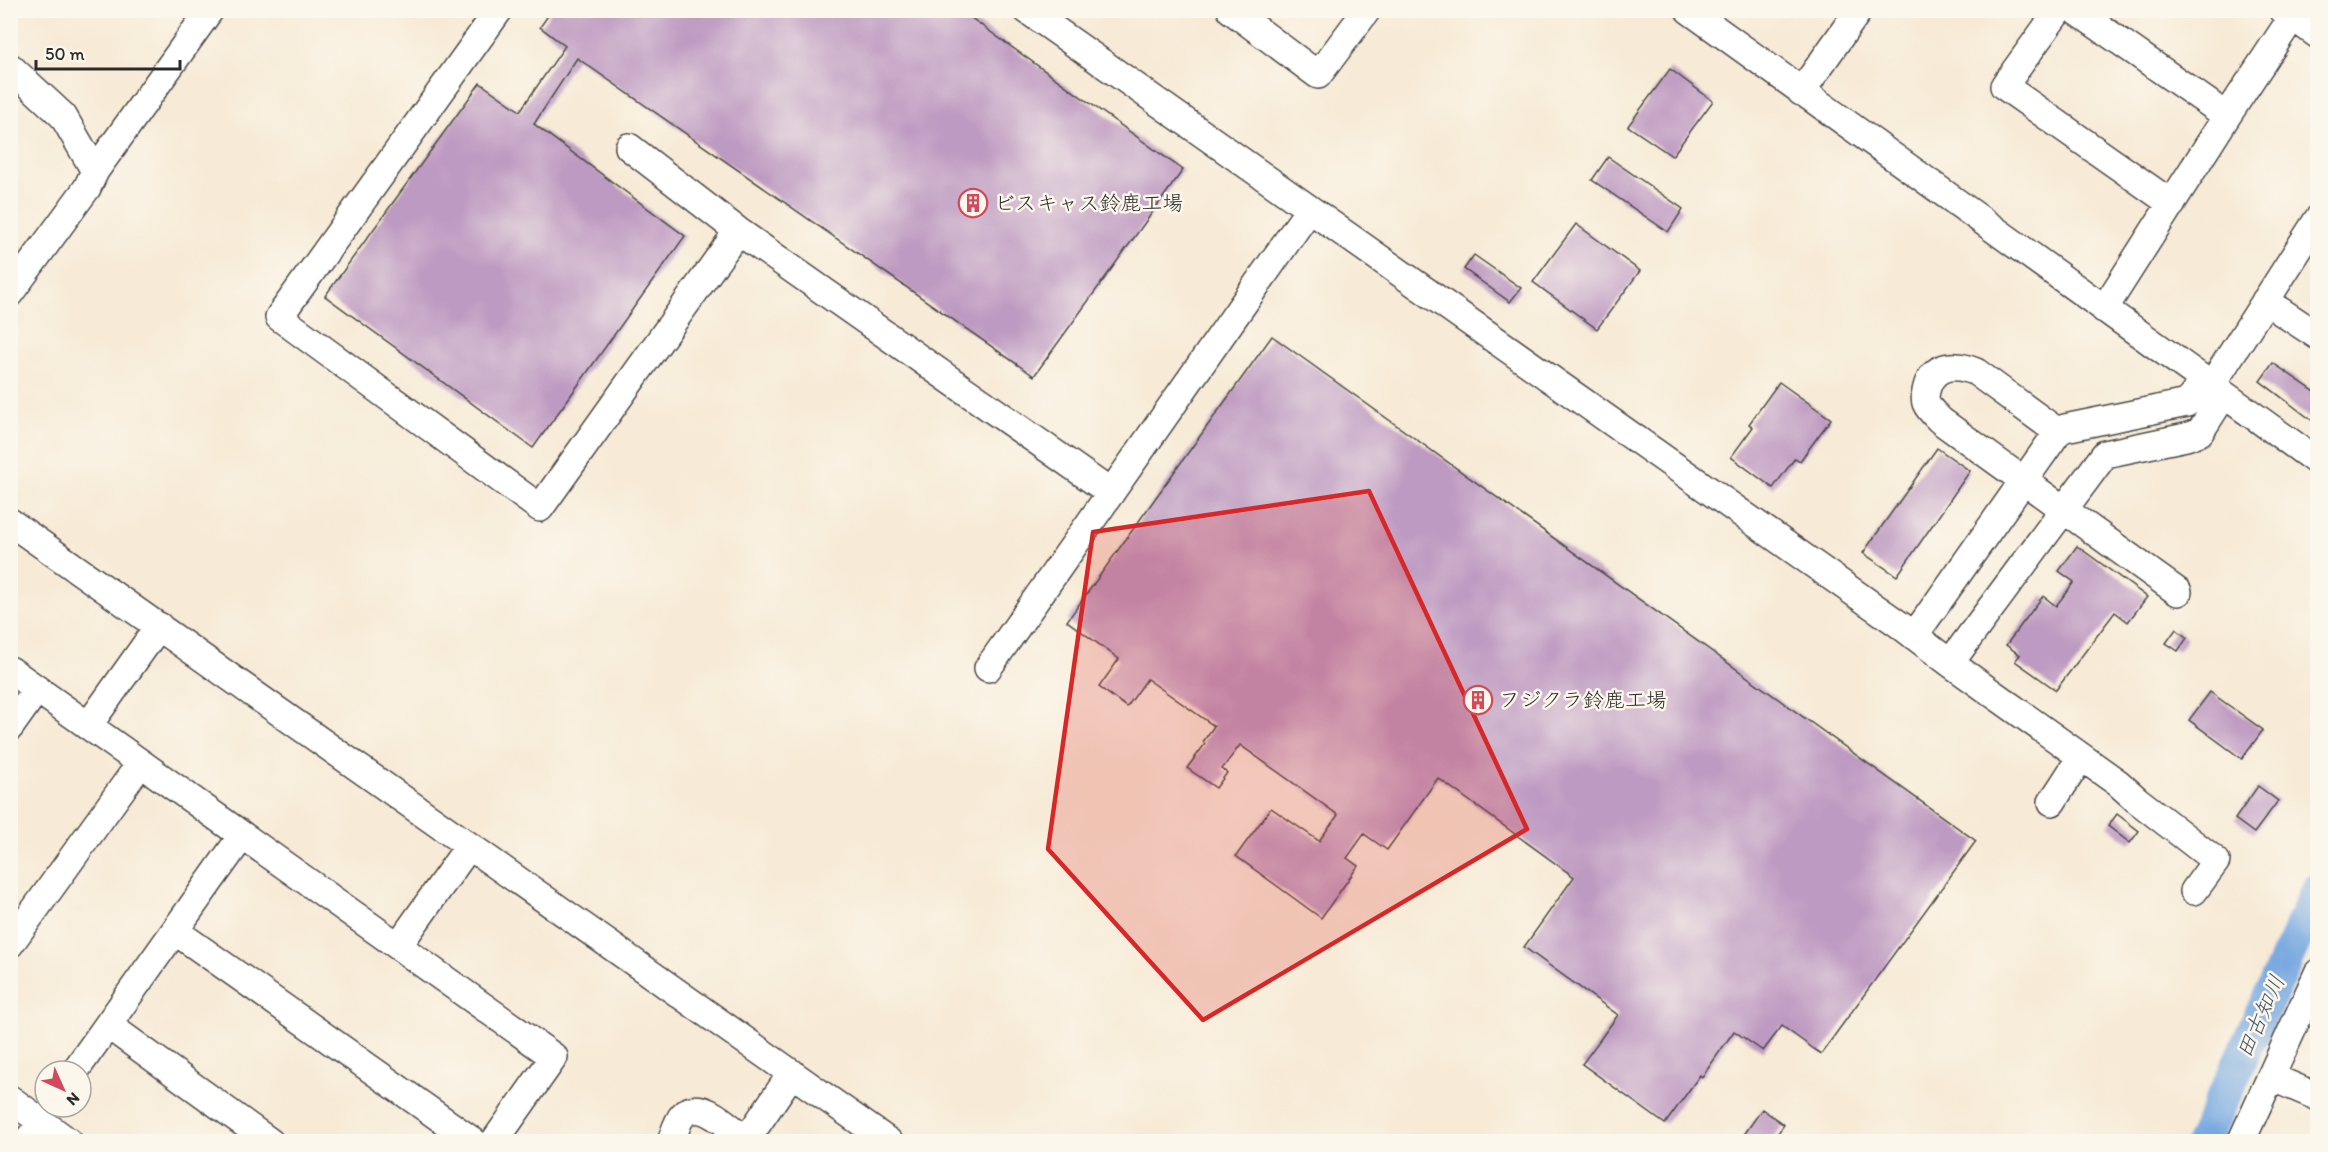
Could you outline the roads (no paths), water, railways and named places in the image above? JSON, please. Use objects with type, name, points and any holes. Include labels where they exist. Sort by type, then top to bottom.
[{"type":"street","points":[[10,293],[87,188],[95,171],[210,10]]},
{"type":"street","points":[[499,10],[279,317],[540,508],[738,231]]},
{"type":"street","points":[[1028,10],[1914,636],[2118,783],[2216,861],[2194,891]]},
{"type":"street","points":[[1231,10],[1318,75],[1367,10]]},
{"type":"street","points":[[1689,10],[2318,462]]},
{"type":"street","points":[[1801,92],[1859,10]]},
{"type":"street","points":[[2059,10],[2004,86],[2172,204]]},
{"type":"street","points":[[2075,10],[2227,116]]},
{"type":"street","points":[[2104,309],[2291,13],[2318,35]]},
{"type":"street","points":[[10,67],[63,116],[95,171]]},
{"type":"street","points":[[629,147],[738,231],[1111,493]]},
{"type":"street","points":[[988,668],[1309,210]]},
{"type":"street","points":[[1914,636],[2058,432],[2065,428],[2187,403],[2196,391],[2211,386],[2318,219]]},
{"type":"street","points":[[2265,301],[2318,336]]},
{"type":"street","points":[[2318,346],[2314,351],[2318,353]]},
{"type":"street","points":[[2058,432],[1976,372],[1964,366],[1952,365],[1940,369],[1931,377],[1925,391],[1925,402],[1941,421],[2178,592]]},
{"type":"street","points":[[1950,663],[2105,454],[2200,432],[2216,406],[2211,386]]},
{"type":"street","points":[[10,522],[889,1142]]},
{"type":"street","points":[[88,726],[159,626]]},
{"type":"street","points":[[10,670],[554,1057],[494,1142]]},
{"type":"street","points":[[10,727],[37,689]]},
{"type":"street","points":[[2052,802],[2081,757]]},
{"type":"street","points":[[10,944],[140,764]]},
{"type":"street","points":[[84,1059],[242,836]]},
{"type":"street","points":[[398,946],[469,846]]},
{"type":"street","points":[[175,931],[474,1142]]},
{"type":"street","points":[[2241,1142],[2318,973]]},
{"type":"street","points":[[108,1025],[270,1142]]},
{"type":"street","points":[[671,1142],[682,1116],[694,1108],[704,1109],[746,1141],[792,1073]]},
{"type":"street","points":[[2271,1077],[2318,1097]]},
{"type":"street","points":[[10,1099],[39,1123],[69,1142]]},
{"type":"waterway","name":"田古知川","points":[[2203,1142],[2318,890]]},
{"type":"place","name":"ビスキャス鈴鹿工場","points":[[973,203]]},
{"type":"place","name":"フジクラ鈴鹿工場","points":[[1478,700]]}]
